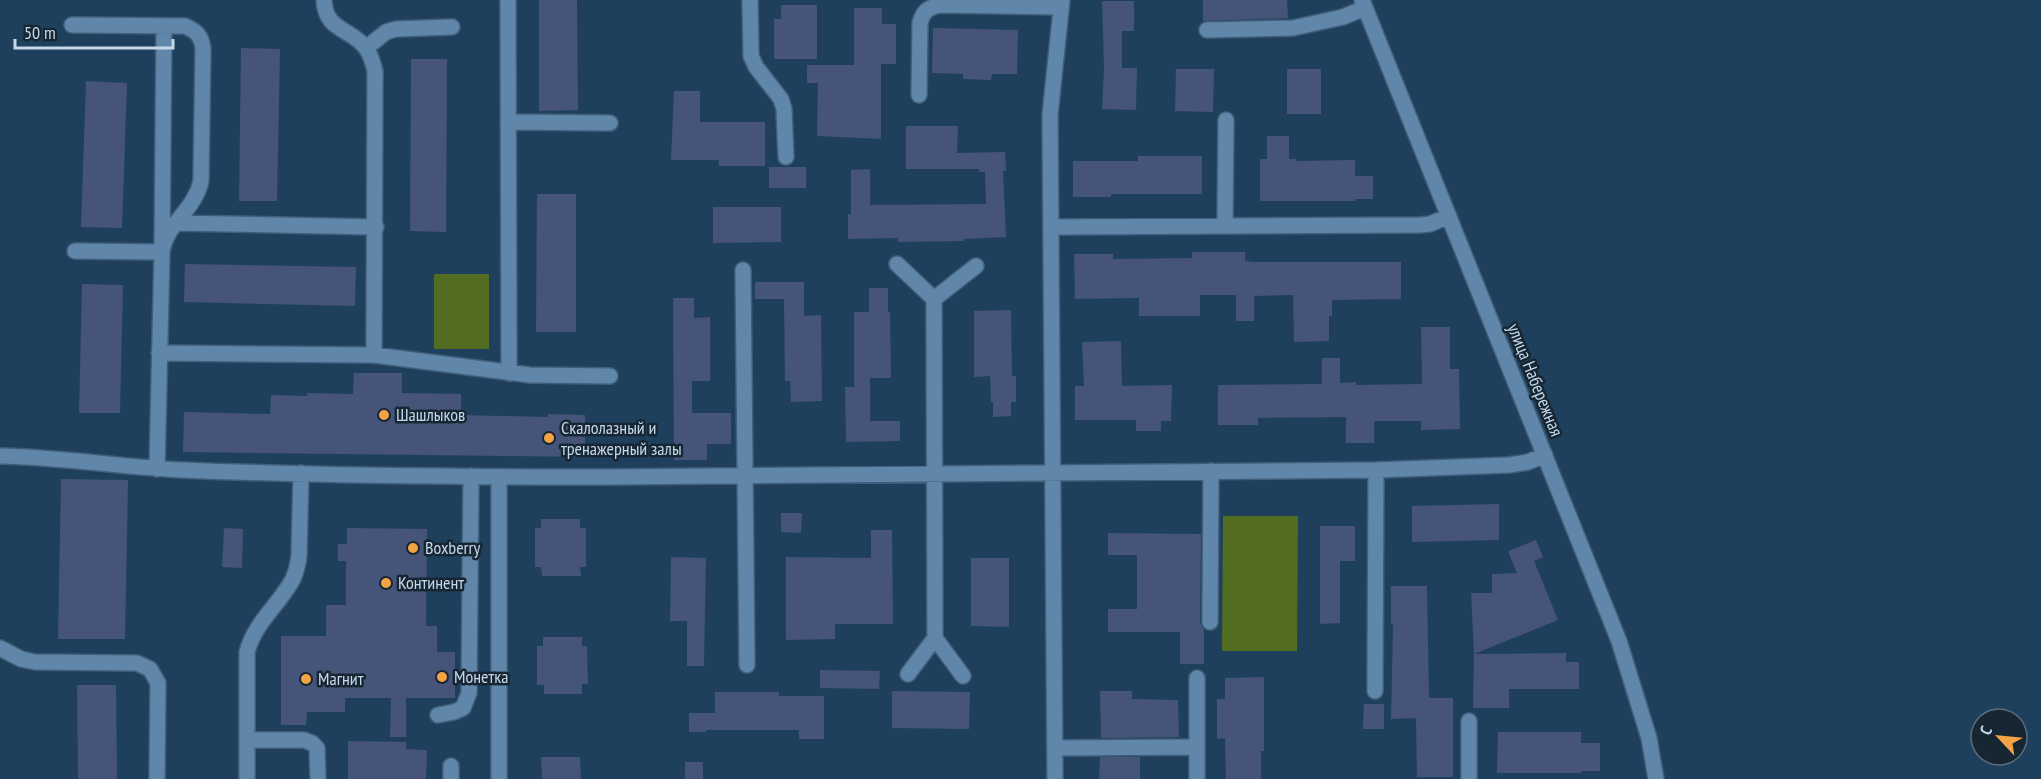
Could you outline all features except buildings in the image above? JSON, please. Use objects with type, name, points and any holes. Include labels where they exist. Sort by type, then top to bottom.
[{"type":"street","points":[[324,0],[324,10],[328,20],[366,48],[375,71],[375,355]]},
{"type":"street","points":[[508,0],[509,373]]},
{"type":"street","points":[[750,0],[751,56],[756,67],[781,99],[784,109],[786,157]]},
{"type":"street","points":[[919,95],[920,23],[922,14],[929,8],[939,5],[1062,3],[1050,115],[1055,779]]},
{"type":"street","points":[[1207,30],[1293,28],[1342,17],[1363,4]]},
{"type":"street","name":"улица Набережная","points":[[1363,4],[1619,641],[1649,738],[1656,779]]},
{"type":"street","points":[[72,25],[185,26],[195,30],[202,38],[200,224]]},
{"type":"street","points":[[157,469],[164,26]]},
{"type":"street","points":[[366,48],[386,32],[396,29],[452,27]]},
{"type":"street","points":[[1226,120],[1226,226]]},
{"type":"street","points":[[508,122],[610,123]]},
{"type":"street","points":[[162,252],[166,237],[192,204],[201,182]]},
{"type":"street","points":[[1051,227],[1420,225],[1430,224],[1449,216]]},
{"type":"street","points":[[176,223],[376,227]]},
{"type":"street","points":[[75,250],[162,252]]},
{"type":"street","points":[[897,264],[934,299],[935,638],[963,676]]},
{"type":"street","points":[[934,299],[976,266]]},
{"type":"street","points":[[743,270],[747,665]]},
{"type":"street","points":[[159,353],[375,355],[509,373],[610,376]]},
{"type":"street","points":[[0,456],[43,457],[157,469],[499,477],[1376,470],[1509,465],[1528,462],[1545,455]]},
{"type":"street","points":[[1374,691],[1376,470]]},
{"type":"street","points":[[1210,471],[1210,622]]},
{"type":"street","points":[[247,779],[247,652],[256,628],[292,580],[297,568],[301,473]]},
{"type":"street","points":[[438,715],[463,708],[469,693],[471,477]]},
{"type":"street","points":[[499,477],[500,779]]},
{"type":"street","points":[[908,674],[935,638]]},
{"type":"street","points":[[0,648],[21,659],[35,662],[137,663],[150,669],[158,683],[157,779]]},
{"type":"street","points":[[1197,678],[1197,779]]},
{"type":"street","points":[[1469,721],[1469,779]]},
{"type":"street","points":[[247,740],[312,742],[317,748],[318,779]]},
{"type":"street","points":[[1055,748],[1197,747]]},
{"type":"green space","points":[[434,274],[489,274],[489,349],[434,349]]},
{"type":"green space","points":[[1223,516],[1298,516],[1297,651],[1222,651]]},
{"type":"place","name":"Шашлыков","points":[[384,415]]},
{"type":"place","name":"Скалолазный и тренажерный залы","points":[[549,438]]},
{"type":"place","name":"Boxberry","points":[[413,548]]},
{"type":"place","name":"Континент","points":[[386,583]]},
{"type":"place","name":"Монетка","points":[[442,677]]},
{"type":"place","name":"Магнит","points":[[306,679]]}]
